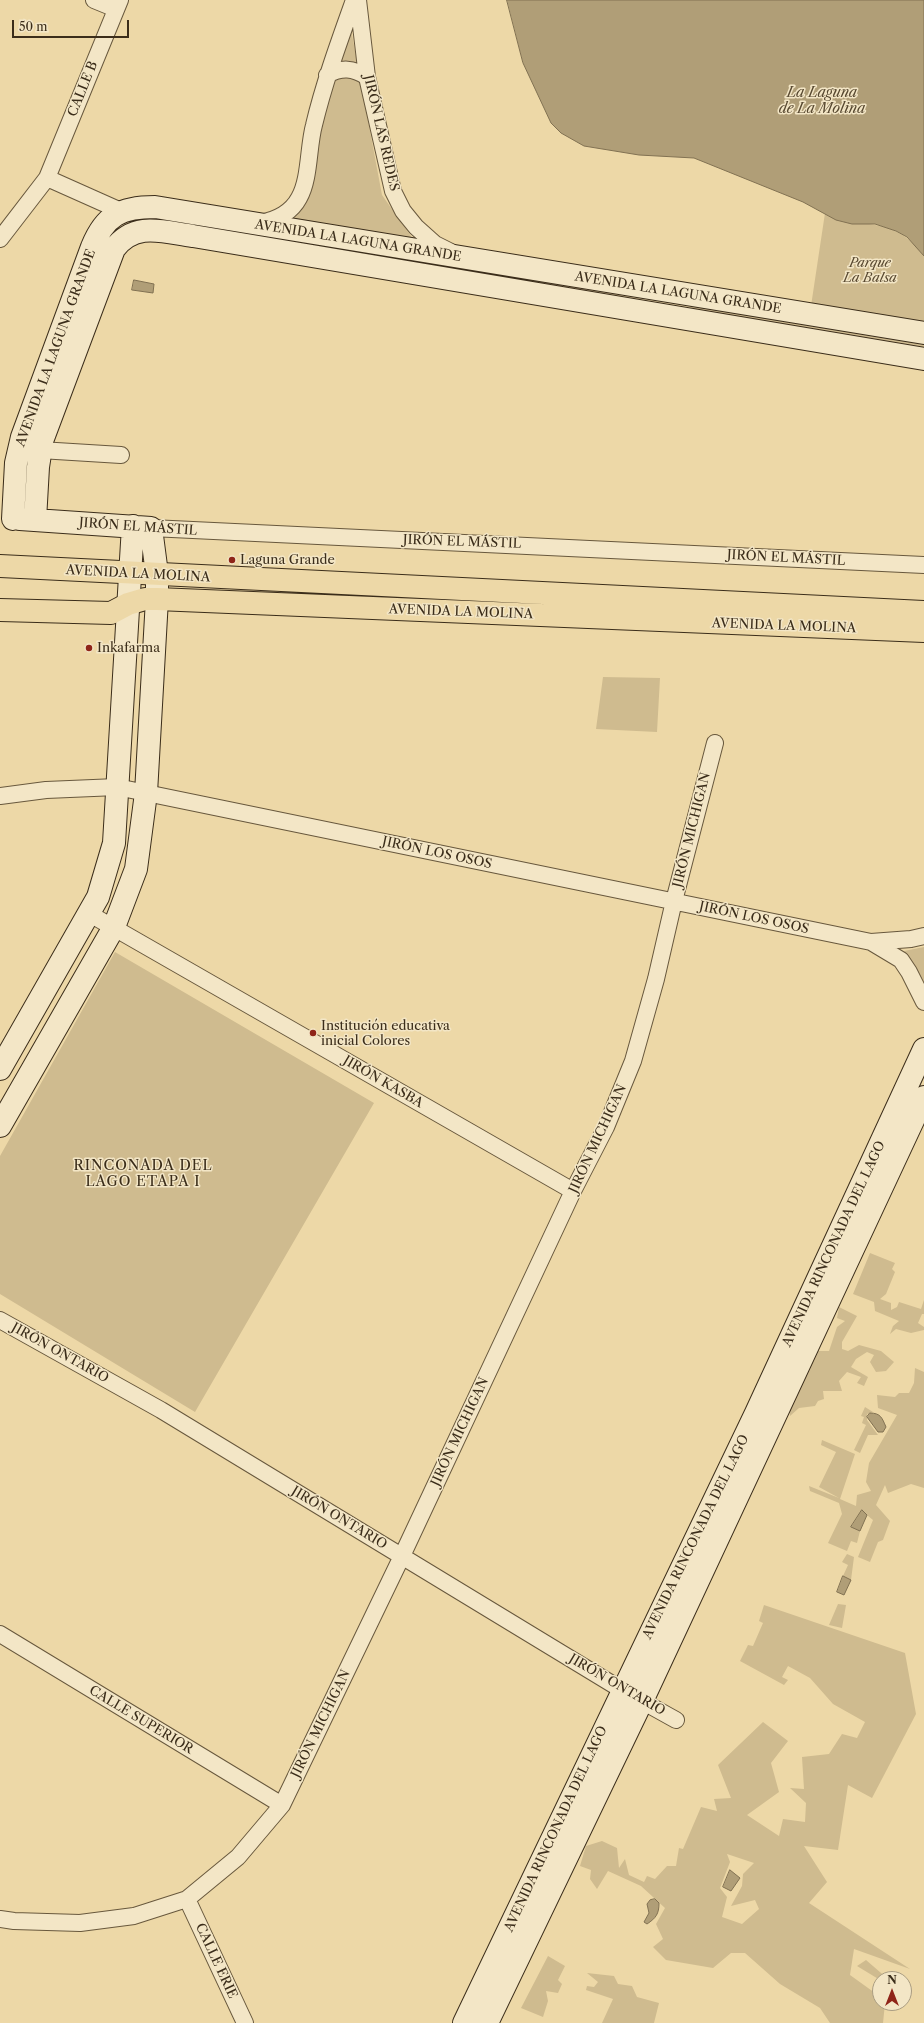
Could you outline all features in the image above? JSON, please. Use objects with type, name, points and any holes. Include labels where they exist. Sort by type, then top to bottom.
[{"type":"main road","name":"AVENIDA LA MOLINA","points":[[0,566],[924,612]]},
{"type":"main road","points":[[629,598],[747,624]]},
{"type":"main road","name":"AVENIDA LA MOLINA","points":[[0,610],[111,613],[128,604],[145,599],[156,599],[924,631]]},
{"type":"street","points":[[94,0],[118,5]]},
{"type":"street","points":[[254,224],[272,220],[283,215],[288,212],[300,197],[305,178],[313,128],[327,75],[354,0]]},
{"type":"street","name":"JIRÓN LAS REDES","points":[[358,0],[367,78],[393,191],[403,211],[416,227],[435,244],[463,258]]},
{"type":"street","name":"CALLE B","points":[[0,239],[47,178],[118,5]]},
{"type":"street","points":[[327,75],[336,70],[348,69],[359,72],[367,78]]},
{"type":"street","points":[[47,178],[121,211]]},
{"type":"street","name":"AVENIDA LA LAGUNA GRANDE","points":[[35,520],[35,443],[97,233],[107,221],[121,211],[135,207],[155,207],[924,333]]},
{"type":"street","points":[[193,236],[197,214]]},
{"type":"street","name":"AVENIDA LA LAGUNA GRANDE","points":[[6,519],[16,463],[35,443],[114,249],[121,239],[131,233],[143,230],[193,236],[924,359]]},
{"type":"street","points":[[500,288],[506,265]]},
{"type":"street","points":[[683,319],[687,294]]},
{"type":"street","points":[[35,443],[121,455]]},
{"type":"street","name":"JIRÓN EL MÁSTIL","points":[[6,519],[924,565]]},
{"type":"street","points":[[0,1069],[98,897],[114,843],[130,573],[142,527]]},
{"type":"street","points":[[0,1126],[114,927],[136,869],[146,792],[157,574],[142,527]]},
{"type":"street","name":"JIRÓN MICHIGAN","points":[[0,1919],[14,1921],[80,1923],[134,1916],[187,1899],[238,1858],[282,1805],[402,1556],[573,1191],[606,1127],[633,1061],[656,979],[674,901],[715,743]]},
{"type":"street","name":"JIRÓN LOS OSOS","points":[[0,796],[60,789],[117,787],[871,942],[911,939],[924,936]]},
{"type":"street","name":"JIRÓN KASBA","points":[[88,913],[573,1191]]},
{"type":"street","name":"JIRÓN LOS OSOS","points":[[871,942],[900,960],[909,972],[924,1002]]},
{"type":"street","name":"AVENIDA RINCONADA DEL LAGO","points":[[464,2023],[622,1690],[756,1413],[924,1049]]},
{"type":"street","name":"AVENIDA RINCONADA DEL LAGO","points":[[486,2023],[642,1701],[924,1097]]},
{"type":"street","name":"JIRÓN ONTARIO","points":[[0,1320],[161,1410],[622,1690],[676,1720]]},
{"type":"street","name":"CALLE SUPERIOR","points":[[0,1634],[282,1805]]},
{"type":"street","name":"CALLE ERIE","points":[[187,1899],[244,2023]]},
{"type":"green space","points":[[350,24],[382,195],[413,239],[287,220],[301,205],[315,178],[320,126]]},
{"type":"green space","name":"Parque La Balsa","points":[[825,213],[838,220],[883,226],[903,235],[914,244],[924,256],[924,325],[811,306]]},
{"type":"green space","points":[[691,304],[924,341],[924,352],[690,310]]},
{"type":"green space","points":[[603,677],[660,678],[657,732],[596,729]]},
{"type":"green space","points":[[924,947],[924,983],[904,951]]},
{"type":"green space","points":[[115,952],[374,1103],[195,1412],[0,1294],[0,1156]]},
{"type":"green space","points":[[870,1253],[895,1263],[892,1269],[895,1272],[886,1294],[880,1299],[891,1303],[891,1310],[897,1307],[899,1302],[921,1309],[924,1300],[924,1314],[922,1314],[918,1323],[924,1327],[924,1330],[911,1333],[896,1329],[890,1334],[893,1326],[899,1321],[875,1311],[874,1302],[853,1294]]},
{"type":"green space","points":[[839,1307],[857,1316],[842,1342],[842,1349],[848,1351],[859,1345],[881,1351],[894,1362],[886,1371],[876,1372],[870,1362],[874,1355],[867,1352],[856,1359],[851,1367],[868,1377],[864,1386],[857,1383],[861,1377],[847,1372],[839,1381],[842,1391],[823,1391],[824,1399],[818,1401],[815,1406],[799,1408],[790,1416],[790,1406],[800,1378],[810,1370],[813,1351],[829,1351],[837,1327],[845,1321],[837,1318]]},
{"type":"green space","points":[[915,1368],[924,1372],[924,1488],[911,1484],[888,1493],[885,1485],[876,1505],[890,1521],[883,1540],[878,1542],[870,1562],[858,1557],[873,1520],[862,1511],[851,1526],[860,1531],[857,1543],[851,1541],[847,1551],[828,1543],[842,1514],[839,1503],[810,1491],[809,1486],[839,1498],[819,1487],[836,1452],[821,1445],[822,1440],[855,1454],[840,1499],[856,1506],[857,1495],[871,1491],[866,1482],[869,1463],[897,1415],[878,1408],[877,1395],[895,1397],[899,1393],[909,1393],[914,1383]]},
{"type":"green space","points":[[865,1407],[873,1412],[867,1414],[867,1420],[878,1435],[868,1435],[860,1453],[854,1450],[866,1425],[862,1423],[864,1417],[861,1416]]},
{"type":"green space","points":[[847,1554],[854,1557],[851,1580],[843,1576],[848,1565],[842,1562]]},
{"type":"green space","points":[[838,1604],[846,1605],[842,1628],[829,1625]]},
{"type":"green space","points":[[764,1605],[905,1653],[916,1714],[872,1798],[848,1785],[838,1850],[804,1846],[827,1882],[809,1903],[910,1969],[854,1949],[850,1975],[872,1991],[872,2011],[884,2011],[883,2023],[830,2023],[820,2008],[780,1984],[745,1953],[731,1953],[713,1968],[666,1960],[653,1947],[663,1939],[656,1924],[665,1908],[641,1886],[608,1871],[597,1889],[590,1879],[591,1870],[580,1866],[586,1846],[602,1841],[617,1848],[619,1868],[625,1859],[629,1875],[644,1882],[647,1876],[655,1879],[667,1866],[676,1866],[679,1848],[683,1849],[701,1807],[717,1811],[714,1799],[731,1798],[718,1765],[763,1722],[788,1741],[771,1763],[779,1792],[747,1815],[779,1836],[783,1819],[805,1822],[806,1803],[790,1788],[804,1789],[802,1757],[829,1754],[842,1734],[857,1738],[865,1722],[833,1704],[810,1678],[788,1666],[782,1677],[788,1680],[784,1685],[740,1661],[748,1645],[753,1646],[763,1623],[759,1621]],"holes":[[[727,1854],[754,1863],[743,1874],[742,1886],[731,1906],[755,1900],[759,1909],[742,1924],[722,1917],[727,1897],[720,1888],[730,1862]]]},
{"type":"green space","points":[[548,1956],[565,1966],[558,1980],[562,1984],[558,1993],[546,1991],[548,2001],[543,2017],[521,2008]]},
{"type":"green space","points":[[866,1960],[879,1971],[872,1971],[872,1975],[857,1966]]},
{"type":"green space","points":[[587,1973],[614,1976],[618,1984],[632,1986],[637,1997],[659,2003],[654,2023],[602,2023],[613,1999],[586,1990],[587,1986],[594,1987],[598,1982]]},
{"type":"water","name":"La Laguna de La Molina","points":[[507,0],[924,0],[924,256],[907,237],[896,231],[875,224],[852,224],[836,220],[803,202],[694,158],[639,155],[584,146],[561,133],[551,123],[523,63]]},
{"type":"water","points":[[134,280],[154,284],[153,293],[132,290]]},
{"type":"water","points":[[870,1413],[879,1415],[882,1419],[886,1427],[883,1432],[878,1432],[867,1417]]},
{"type":"water","points":[[862,1510],[867,1515],[860,1531],[851,1527]]},
{"type":"water","points":[[843,1576],[851,1580],[844,1595],[837,1592]]},
{"type":"water","points":[[730,1870],[740,1878],[731,1891],[723,1887]]},
{"type":"water","points":[[655,1899],[659,1903],[658,1913],[653,1920],[647,1924],[644,1922],[649,1913],[647,1904],[650,1900]]},
{"type":"place","name":"Laguna Grande","points":[[232,560]]},
{"type":"place","name":"Inkafarma","points":[[89,648]]},
{"type":"place","name":"Institución educativa inicial Colores","points":[[313,1033]]},
{"type":"district","name":"RINCONADA DEL LAGO ETAPA I","points":[[143,1174]]}]
